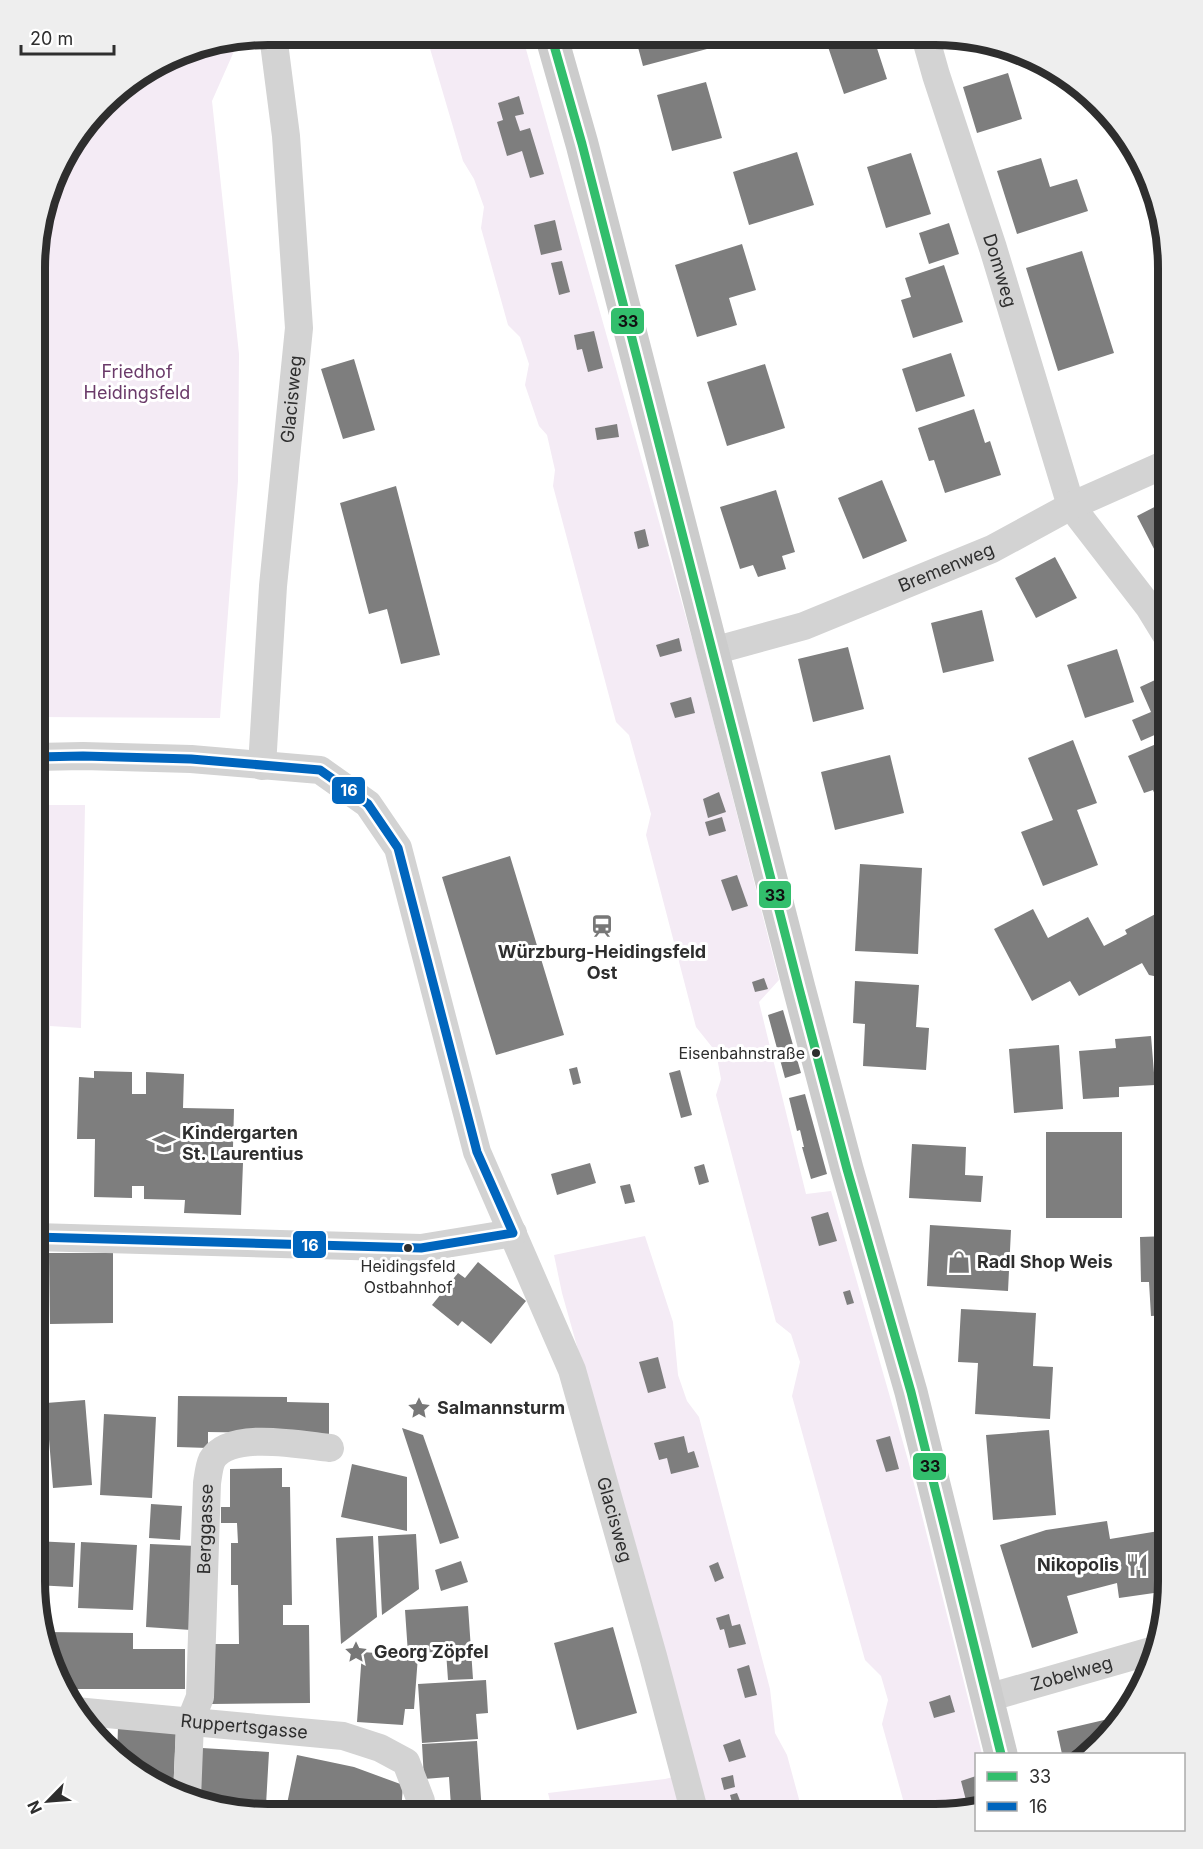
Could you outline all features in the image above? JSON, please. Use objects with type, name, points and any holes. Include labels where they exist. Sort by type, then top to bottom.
[{"type":"street","name":"Glacisweg","points":[[262,766],[273,586],[299,328],[286,136],[274,45]]},
{"type":"street","points":[[554,45],[582,144],[799,988],[911,1392],[1001,1753]]},
{"type":"street","name":"Domweg","points":[[928,45],[1071,506]]},
{"type":"street","name":"Bremenweg","points":[[713,651],[804,626],[992,549],[1071,506],[1158,467]]},
{"type":"street","points":[[1071,506],[1158,622]]},
{"type":"street","name":"Glacisweg","points":[[45,757],[191,759],[320,770],[368,804],[398,848],[477,1152],[572,1370],[692,1804]]},
{"type":"street","points":[[45,1237],[421,1248],[513,1233]]},
{"type":"street","name":"Berggasse","points":[[190,1722],[200,1697],[207,1483],[212,1461],[226,1448],[236,1444],[275,1442],[330,1448]]},
{"type":"street","name":"Zobelweg","points":[[987,1698],[1146,1652]]},
{"type":"street","name":"Ruppertsgasse","points":[[88,1712],[343,1736],[380,1748],[406,1762],[421,1804]]},
{"type":"street","points":[[187,1789],[190,1722]]},
{"type":"green space","points":[[429,45],[525,45],[696,653],[779,980],[759,1002],[806,1194],[831,1191],[908,1460],[982,1753],[975,1753],[975,1801],[950,1804],[904,1804],[882,1724],[888,1700],[881,1676],[865,1660],[792,1396],[800,1362],[791,1334],[776,1322],[716,1095],[721,1079],[716,1052],[696,1027],[646,835],[651,814],[629,735],[616,722],[553,486],[555,470],[547,435],[539,426],[525,385],[529,364],[520,337],[508,325],[481,228],[484,207],[474,179],[463,161]]},
{"type":"green space","name":"Friedhof Heidingsfeld","points":[[236,47],[212,101],[239,354],[238,481],[220,718],[45,717],[45,253],[49,224],[62,182],[91,132],[110,110],[132,91],[169,68],[196,57]]},
{"type":"green space","points":[[45,805],[85,805],[81,1028],[50,1026],[47,1119],[45,1119]]},
{"type":"green space","points":[[645,1236],[673,1322],[678,1375],[687,1401],[699,1417],[770,1689],[775,1733],[787,1755],[800,1804],[551,1804],[548,1793],[665,1779],[697,1771],[562,1293],[554,1255]]},
{"type":"building","points":[[637,45],[706,45],[707,49],[643,66]]},
{"type":"building","points":[[827,45],[876,45],[887,79],[844,94]]},
{"type":"building","points":[[1008,73],[1022,119],[977,133],[963,87]]},
{"type":"building","points":[[706,82],[722,138],[672,151],[657,95]]},
{"type":"building","points":[[519,96],[524,114],[515,116],[520,131],[530,128],[544,174],[530,178],[522,151],[507,156],[497,122],[503,120],[498,103]]},
{"type":"building","points":[[797,152],[814,205],[749,225],[733,172]]},
{"type":"building","points":[[911,153],[931,214],[886,228],[867,167]]},
{"type":"building","points":[[1041,158],[1050,187],[1077,179],[1088,211],[1017,234],[997,171]]},
{"type":"building","points":[[555,220],[562,250],[541,255],[534,225]]},
{"type":"building","points":[[949,223],[959,254],[929,264],[919,233]]},
{"type":"building","points":[[742,244],[756,290],[729,298],[737,325],[697,337],[675,265]]},
{"type":"building","points":[[1082,251],[1114,353],[1058,371],[1026,268]]},
{"type":"building","points":[[562,261],[570,292],[559,295],[551,263]]},
{"type":"building","points":[[944,265],[963,322],[913,338],[901,300],[911,297],[905,278]]},
{"type":"building","points":[[594,331],[603,368],[588,372],[582,349],[577,350],[574,335]]},
{"type":"building","points":[[951,353],[965,396],[916,412],[902,369]]},
{"type":"building","points":[[354,359],[375,430],[343,439],[321,369]]},
{"type":"building","points":[[765,364],[785,428],[727,446],[707,382]]},
{"type":"building","points":[[974,409],[985,443],[990,441],[1001,475],[945,493],[934,460],[929,461],[918,428]]},
{"type":"building","points":[[617,424],[619,437],[597,440],[595,428]]},
{"type":"building","points":[[882,480],[907,541],[863,559],[838,498]]},
{"type":"building","points":[[396,486],[440,655],[401,664],[387,609],[369,614],[340,503]]},
{"type":"building","points":[[776,490],[795,552],[782,556],[786,569],[758,577],[753,565],[740,569],[720,507]]},
{"type":"building","points":[[1158,505],[1158,557],[1137,516]]},
{"type":"building","points":[[645,529],[649,546],[638,549],[634,532]]},
{"type":"building","points":[[1055,557],[1077,598],[1036,618],[1015,578]]},
{"type":"building","points":[[982,610],[994,661],[943,673],[931,623]]},
{"type":"building","points":[[679,638],[682,651],[660,657],[656,645]]},
{"type":"building","points":[[848,647],[864,709],[813,722],[798,659]]},
{"type":"building","points":[[1117,649],[1134,702],[1085,718],[1067,665]]},
{"type":"building","points":[[1158,679],[1158,733],[1141,741],[1132,720],[1151,712],[1140,687]]},
{"type":"building","points":[[691,697],[695,713],[675,718],[670,703]]},
{"type":"building","points":[[1073,740],[1097,803],[1077,810],[1098,865],[1043,886],[1021,832],[1053,820],[1028,758]]},
{"type":"building","points":[[1158,743],[1158,803],[1153,790],[1144,793],[1128,756]]},
{"type":"building","points":[[890,755],[904,813],[835,830],[821,772]]},
{"type":"building","points":[[719,792],[726,812],[708,818],[703,799]]},
{"type":"building","points":[[722,817],[726,831],[709,836],[705,822]]},
{"type":"building","points":[[510,856],[564,1035],[496,1055],[442,877]]},
{"type":"building","points":[[860,864],[922,868],[918,954],[855,951]]},
{"type":"building","points":[[737,875],[748,906],[732,911],[721,880]]},
{"type":"building","points":[[1033,909],[1048,938],[1088,917],[1104,946],[1127,934],[1125,930],[1158,913],[1158,977],[1149,975],[1142,963],[1079,996],[1070,981],[1032,1001],[994,929]]},
{"type":"building","points":[[764,978],[768,989],[755,992],[752,982]]},
{"type":"building","points":[[855,981],[919,985],[916,1027],[929,1028],[926,1070],[863,1066],[865,1024],[853,1023]]},
{"type":"building","points":[[783,1010],[801,1073],[785,1078],[768,1015]]},
{"type":"building","points":[[1151,1036],[1155,1085],[1119,1087],[1119,1097],[1083,1099],[1079,1051],[1116,1048],[1115,1039]]},
{"type":"building","points":[[1059,1045],[1063,1109],[1014,1113],[1009,1049]]},
{"type":"building","points":[[577,1067],[581,1083],[573,1085],[569,1069]]},
{"type":"building","points":[[680,1070],[692,1115],[681,1118],[669,1073]]},
{"type":"building","name":"Kindergarten St. Laurentius","points":[[94,1071],[132,1072],[132,1094],[146,1094],[146,1072],[184,1074],[183,1108],[234,1109],[233,1147],[225,1147],[224,1162],[243,1163],[241,1215],[184,1213],[185,1200],[144,1199],[144,1186],[132,1186],[132,1198],[94,1197],[95,1139],[77,1139],[79,1077],[94,1078]]},
{"type":"building","points":[[805,1094],[827,1174],[811,1179],[800,1130],[797,1131],[789,1098]]},
{"type":"building","points":[[1046,1132],[1122,1132],[1122,1218],[1046,1218]]},
{"type":"building","points":[[912,1144],[966,1147],[965,1175],[983,1176],[981,1202],[909,1198]]},
{"type":"building","points":[[590,1163],[596,1183],[557,1195],[551,1174]]},
{"type":"building","points":[[704,1164],[709,1182],[699,1185],[694,1167]]},
{"type":"building","points":[[630,1184],[635,1202],[625,1204],[620,1186]]},
{"type":"building","points":[[828,1212],[837,1241],[819,1246],[811,1217]]},
{"type":"building","points":[[930,1225],[1011,1230],[1008,1291],[927,1286]]},
{"type":"building","points":[[1158,1236],[1158,1316],[1151,1316],[1149,1282],[1141,1282],[1140,1237]]},
{"type":"building","points":[[49,1253],[113,1253],[113,1323],[50,1324]]},
{"type":"building","points":[[478,1262],[526,1301],[491,1344],[462,1321],[458,1326],[432,1305],[458,1273],[465,1278]]},
{"type":"building","points":[[850,1290],[854,1303],[847,1305],[843,1292]]},
{"type":"building","points":[[961,1309],[1036,1313],[1033,1366],[1053,1367],[1050,1419],[975,1414],[978,1363],[958,1362]]},
{"type":"building","points":[[658,1357],[666,1388],[648,1393],[639,1362]]},
{"type":"building","points":[[178,1396],[287,1397],[287,1402],[329,1403],[329,1434],[208,1432],[208,1448],[177,1447]]},
{"type":"building","points":[[85,1400],[92,1485],[53,1488],[46,1403]]},
{"type":"building","points":[[104,1414],[156,1417],[152,1498],[100,1495]]},
{"type":"building","points":[[402,1428],[423,1435],[459,1538],[440,1544]]},
{"type":"building","points":[[1049,1430],[1056,1515],[993,1520],[986,1435]]},
{"type":"building","points":[[684,1436],[688,1453],[694,1451],[699,1467],[671,1474],[667,1458],[659,1460],[654,1443]]},
{"type":"building","points":[[890,1436],[899,1469],[886,1472],[876,1440]]},
{"type":"building","points":[[352,1464],[407,1477],[407,1531],[341,1517]]},
{"type":"building","points":[[282,1468],[282,1487],[290,1487],[292,1605],[283,1605],[283,1625],[309,1625],[310,1703],[211,1704],[210,1644],[239,1644],[238,1585],[231,1585],[231,1543],[238,1543],[237,1523],[221,1523],[221,1507],[230,1507],[230,1469]]},
{"type":"building","points":[[151,1504],[182,1506],[180,1540],[149,1538]]},
{"type":"building","points":[[1107,1521],[1110,1539],[1158,1531],[1158,1592],[1119,1598],[1117,1583],[1067,1596],[1078,1633],[1032,1648],[1000,1545],[1046,1530]]},
{"type":"building","points":[[416,1534],[419,1589],[382,1615],[378,1536]]},
{"type":"building","points":[[373,1536],[377,1617],[341,1644],[336,1538]]},
{"type":"building","points":[[45,1542],[75,1543],[73,1587],[45,1586]]},
{"type":"building","points":[[81,1542],[137,1545],[133,1610],[78,1608]]},
{"type":"building","points":[[150,1544],[196,1546],[191,1630],[146,1627]]},
{"type":"building","points":[[461,1561],[468,1582],[441,1591],[435,1570]]},
{"type":"building","points":[[718,1562],[724,1578],[715,1582],[709,1566]]},
{"type":"building","points":[[468,1606],[473,1679],[448,1680],[446,1651],[408,1654],[405,1610]]},
{"type":"building","points":[[729,1614],[732,1626],[740,1624],[746,1644],[729,1648],[724,1629],[720,1630],[716,1618]]},
{"type":"building","points":[[613,1627],[637,1713],[577,1730],[554,1643]]},
{"type":"building","points":[[51,1632],[133,1633],[133,1649],[185,1649],[185,1689],[73,1689],[62,1667]]},
{"type":"building","points":[[362,1652],[418,1656],[414,1709],[405,1709],[403,1725],[357,1722]]},
{"type":"building","points":[[749,1665],[757,1695],[745,1698],[737,1669]]},
{"type":"building","points":[[486,1680],[488,1713],[476,1714],[478,1739],[422,1743],[418,1684]]},
{"type":"building","points":[[950,1695],[955,1712],[934,1718],[929,1702]]},
{"type":"building","points":[[1104,1720],[1105,1725],[1077,1753],[1062,1753],[1057,1731]]},
{"type":"building","points":[[118,1727],[176,1730],[174,1783],[156,1774],[117,1746]]},
{"type":"building","points":[[740,1739],[746,1757],[729,1762],[723,1745]]},
{"type":"building","points":[[477,1741],[481,1804],[451,1804],[449,1777],[424,1779],[422,1744]]},
{"type":"building","points":[[202,1748],[269,1752],[266,1804],[224,1800],[200,1793]]},
{"type":"building","points":[[297,1755],[354,1767],[403,1785],[402,1804],[287,1804]]},
{"type":"building","points":[[733,1775],[735,1787],[724,1790],[721,1778]]},
{"type":"building","points":[[975,1776],[975,1801],[966,1802],[961,1781]]},
{"type":"building","points":[[737,1793],[741,1803],[732,1804],[730,1795]]},
{"type":"transit line","name":"33","points":[[554,45],[582,144],[799,988],[847,1169],[911,1392],[1001,1753]]},
{"type":"transit line","name":"16","points":[[45,757],[191,759],[320,770],[368,804],[398,848],[477,1152],[513,1233],[421,1248],[45,1237]]},
{"type":"place","name":"Würzburg-Heidingsfeld Ost","points":[[602,926]]},
{"type":"place","name":"Eisenbahnstraße","points":[[816,1053]]},
{"type":"place","name":"Kindergarten St. Laurentius","points":[[164,1143]]},
{"type":"place","name":"Heidingsfeld Ostbahnhof","points":[[408,1248]]},
{"type":"place","name":"Radl Shop Weis","points":[[959,1262]]},
{"type":"place","name":"Salmannsturm","points":[[419,1408]]},
{"type":"place","name":"Nikopolis","points":[[1137,1565]]},
{"type":"place","name":"Georg Zöpfel","points":[[356,1652]]}]
